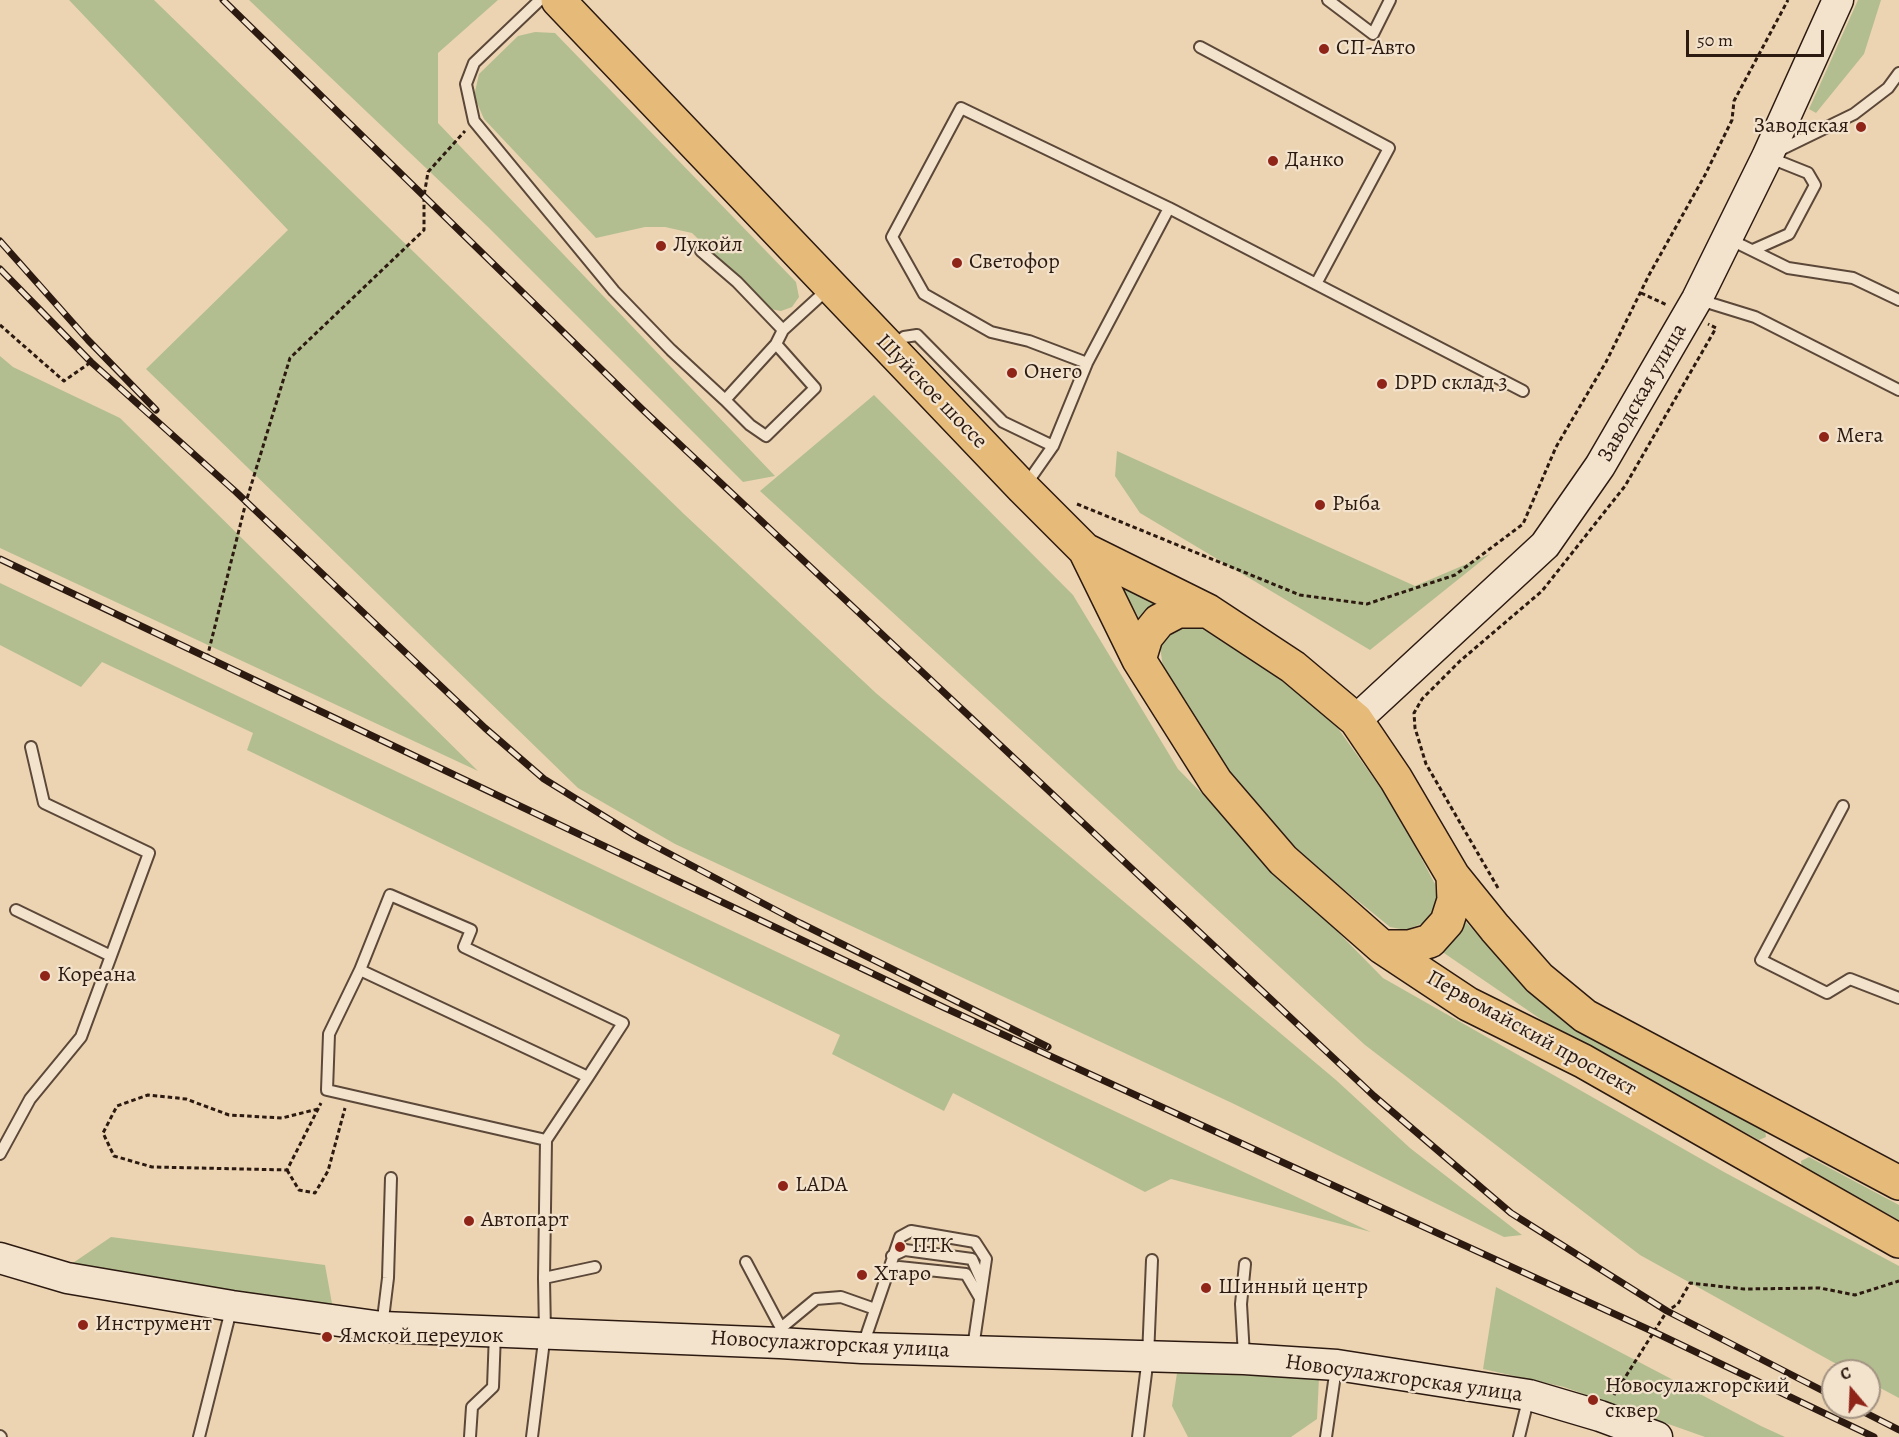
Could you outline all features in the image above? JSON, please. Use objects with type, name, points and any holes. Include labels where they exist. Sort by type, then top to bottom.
[{"type":"main road","name":"Шуйское шоссе","points":[[558,0],[830,287],[1085,550],[1208,611],[1293,666],[1356,720]]},
{"type":"main road","name":"Заводская улица","points":[[1356,720],[1545,545],[1600,466],[1697,299],[1740,244],[1767,157],[1838,0]]},
{"type":"main road","name":"Первомайский проспект","points":[[1085,550],[1139,660],[1216,782],[1284,860],[1382,947],[1468,1004],[1583,1062],[1899,1241]]},
{"type":"main road","points":[[1139,660],[1146,637],[1159,621],[1178,611],[1208,611]]},
{"type":"main road","name":"Первомайский проспект","points":[[1356,720],[1396,779],[1453,876],[1539,978],[1585,1016],[1899,1183]]},
{"type":"main road","points":[[1382,947],[1409,947],[1430,941],[1447,922],[1454,900],[1453,876]]},
{"type":"main road","points":[[1772,1170],[1794,1128]]},
{"type":"main road","name":"Новосулажгорская улица","points":[[0,1258],[67,1278],[232,1306],[382,1327],[495,1333],[780,1335],[862,1348],[1244,1359],[1337,1365],[1529,1395],[1600,1416],[1657,1437]]},
{"type":"lane","points":[[540,0],[474,63],[466,84],[474,121],[614,291],[671,350],[750,425],[766,436],[815,388],[776,344]]},
{"type":"lane","points":[[1328,0],[1373,34],[1390,0]]},
{"type":"lane","points":[[1200,47],[1389,148],[1316,284]]},
{"type":"lane","points":[[1767,157],[1854,114],[1888,88],[1899,73]]},
{"type":"lane","points":[[1087,363],[1029,341],[991,332],[924,294],[892,237],[961,108],[1169,208],[1524,391]]},
{"type":"lane","points":[[1740,244],[1788,234],[1815,185],[1808,173],[1767,157]]},
{"type":"lane","points":[[1023,488],[1053,446],[1087,363],[1169,208]]},
{"type":"lane","points":[[1740,244],[1788,268],[1853,278],[1899,300]]},
{"type":"lane","points":[[701,251],[736,282],[783,330]]},
{"type":"lane","points":[[725,400],[776,344],[783,330],[830,287]]},
{"type":"lane","points":[[1697,299],[1755,317],[1899,390]]},
{"type":"lane","points":[[890,349],[904,338],[917,335],[1003,422],[1053,446]]},
{"type":"lane","points":[[0,1154],[30,1099],[81,1037],[149,853],[44,803],[31,747]]},
{"type":"lane","points":[[1843,806],[1761,960],[1827,993],[1850,979],[1899,998]]},
{"type":"lane","points":[[532,1437],[545,1333],[546,1140],[623,1023],[464,947],[471,930],[390,895],[360,970],[329,1034],[327,1090],[546,1140]]},
{"type":"lane","points":[[16,910],[111,956]]},
{"type":"lane","points":[[360,970],[588,1077]]},
{"type":"lane","points":[[382,1327],[388,1278],[391,1178]]},
{"type":"lane","points":[[862,1348],[892,1256],[900,1238],[911,1231],[975,1242],[986,1259],[973,1351]]},
{"type":"lane","points":[[892,1256],[905,1250],[972,1259],[984,1285]]},
{"type":"lane","points":[[1138,1437],[1148,1358],[1152,1260]]},
{"type":"lane","points":[[746,1262],[780,1335],[816,1299],[841,1297],[875,1309]]},
{"type":"lane","points":[[1244,1359],[1241,1304],[1245,1264]]},
{"type":"lane","points":[[544,1278],[595,1267]]},
{"type":"lane","points":[[886,1274],[899,1267],[966,1274],[980,1298]]},
{"type":"lane","points":[[199,1437],[232,1306]]},
{"type":"lane","points":[[470,1437],[472,1407],[493,1387],[495,1333]]},
{"type":"lane","points":[[1326,1437],[1337,1365]]},
{"type":"lane","points":[[1519,1437],[1529,1395]]},
{"type":"path","points":[[1076,504],[1300,595],[1367,604],[1455,575],[1524,524],[1556,447],[1606,362],[1650,274],[1705,175],[1732,120],[1734,101],[1788,0]]},
{"type":"path","points":[[207,658],[246,502],[290,358],[424,230],[424,196],[428,172],[474,121]]},
{"type":"path","points":[[0,325],[64,381],[91,362]]},
{"type":"path","points":[[1502,895],[1426,764],[1415,728],[1414,713],[1422,699],[1460,661],[1542,591],[1625,486],[1716,328]]},
{"type":"path","points":[[287,1170],[327,1090]]},
{"type":"path","points":[[287,1170],[152,1167],[114,1156],[103,1133],[117,1106],[148,1095],[186,1099],[230,1115],[282,1118],[318,1109]]},
{"type":"path","points":[[287,1170],[299,1190],[315,1193],[328,1171],[349,1095]]},
{"type":"path","points":[[1600,1416],[1667,1311],[1678,1304],[1689,1283],[1744,1289],[1820,1288],[1855,1295],[1899,1281]]},
{"type":"green space","points":[[69,0],[154,0],[685,515],[877,694],[1336,1080],[1410,1148],[1522,1235],[1504,1237],[1232,1103],[675,844],[578,788],[146,369],[288,230]]},
{"type":"green space","points":[[249,0],[498,0],[438,53],[438,123],[775,476],[743,482],[487,226]]},
{"type":"green space","points":[[1858,0],[1881,0],[1864,54],[1816,113],[1809,109]]},
{"type":"green space","points":[[535,32],[555,33],[796,282],[799,297],[792,307],[781,311],[770,309],[692,233],[665,227],[645,227],[596,238],[484,119],[474,96],[479,74],[518,36]]},
{"type":"green space","points":[[0,356],[13,367],[120,418],[478,771],[0,548]]},
{"type":"green space","points":[[874,395],[1073,595],[1178,769],[1383,978],[1724,1172],[1899,1266],[1899,1398],[1881,1388],[1881,1359],[1827,1359],[1640,1255],[1365,1045],[760,491]]},
{"type":"green space","points":[[1117,451],[1415,586],[1490,554],[1370,650],[1140,513],[1115,476]]},
{"type":"green space","points":[[1117,577],[1158,600],[1140,620]]},
{"type":"green space","points":[[0,583],[1371,1232],[1171,1179],[1145,1192],[953,1093],[944,1111],[832,1054],[840,1035],[247,750],[253,733],[102,662],[81,687],[0,645]]},
{"type":"green space","points":[[1179,624],[1215,629],[1332,720],[1395,808],[1435,884],[1437,904],[1426,922],[1406,930],[1390,927],[1288,844],[1217,762],[1163,667],[1160,647],[1166,633]]},
{"type":"green space","points":[[1466,922],[1521,983],[1579,1031],[1765,1130],[1766,1137],[1759,1140],[1561,1033],[1441,951]]},
{"type":"green space","points":[[1809,1157],[1899,1205],[1899,1220],[1802,1168],[1801,1161]]},
{"type":"green space","points":[[111,1237],[325,1265],[333,1309],[67,1267]]},
{"type":"green space","points":[[1496,1287],[1785,1437],[1705,1437],[1564,1387],[1483,1369]]},
{"type":"green space","points":[[1177,1373],[1319,1378],[1317,1419],[1291,1437],[1188,1437],[1172,1406]]},
{"type":"railway","points":[[223,0],[642,409],[1374,1096],[1511,1213],[1667,1311],[1821,1390]]},
{"type":"railway","points":[[0,241],[88,340],[156,410]]},
{"type":"railway","points":[[0,269],[91,362],[236,492],[485,728],[544,779],[636,836],[800,923],[1048,1047]]},
{"type":"railway","points":[[0,559],[945,1008],[1654,1332],[1874,1437]]},
{"type":"railway","points":[[1877,1419],[1899,1430]]},
{"type":"place","name":"СП-Авто","points":[[1324,49]]},
{"type":"place","name":"Заводская","points":[[1861,127]]},
{"type":"place","name":"Данко","points":[[1273,161]]},
{"type":"place","name":"Лукойл","points":[[661,246]]},
{"type":"place","name":"Светофор","points":[[957,263]]},
{"type":"place","name":"Онего","points":[[1012,373]]},
{"type":"place","name":"DPD склад 3","points":[[1382,384]]},
{"type":"place","name":"Мега","points":[[1824,437]]},
{"type":"place","name":"Рыба","points":[[1320,505]]},
{"type":"place","name":"Кореана","points":[[45,976]]},
{"type":"place","name":"LADA","points":[[783,1186]]},
{"type":"place","name":"Автопарт","points":[[469,1221]]},
{"type":"place","name":"ПТК","points":[[900,1247]]},
{"type":"place","name":"Хтаро","points":[[862,1275]]},
{"type":"place","name":"Шинный центр","points":[[1206,1288]]},
{"type":"place","name":"Инструмент","points":[[83,1325]]},
{"type":"place","name":"Ямской переулок","points":[[327,1337]]},
{"type":"place","name":"Новосулажгорский сквер","points":[[1593,1400]]}]
